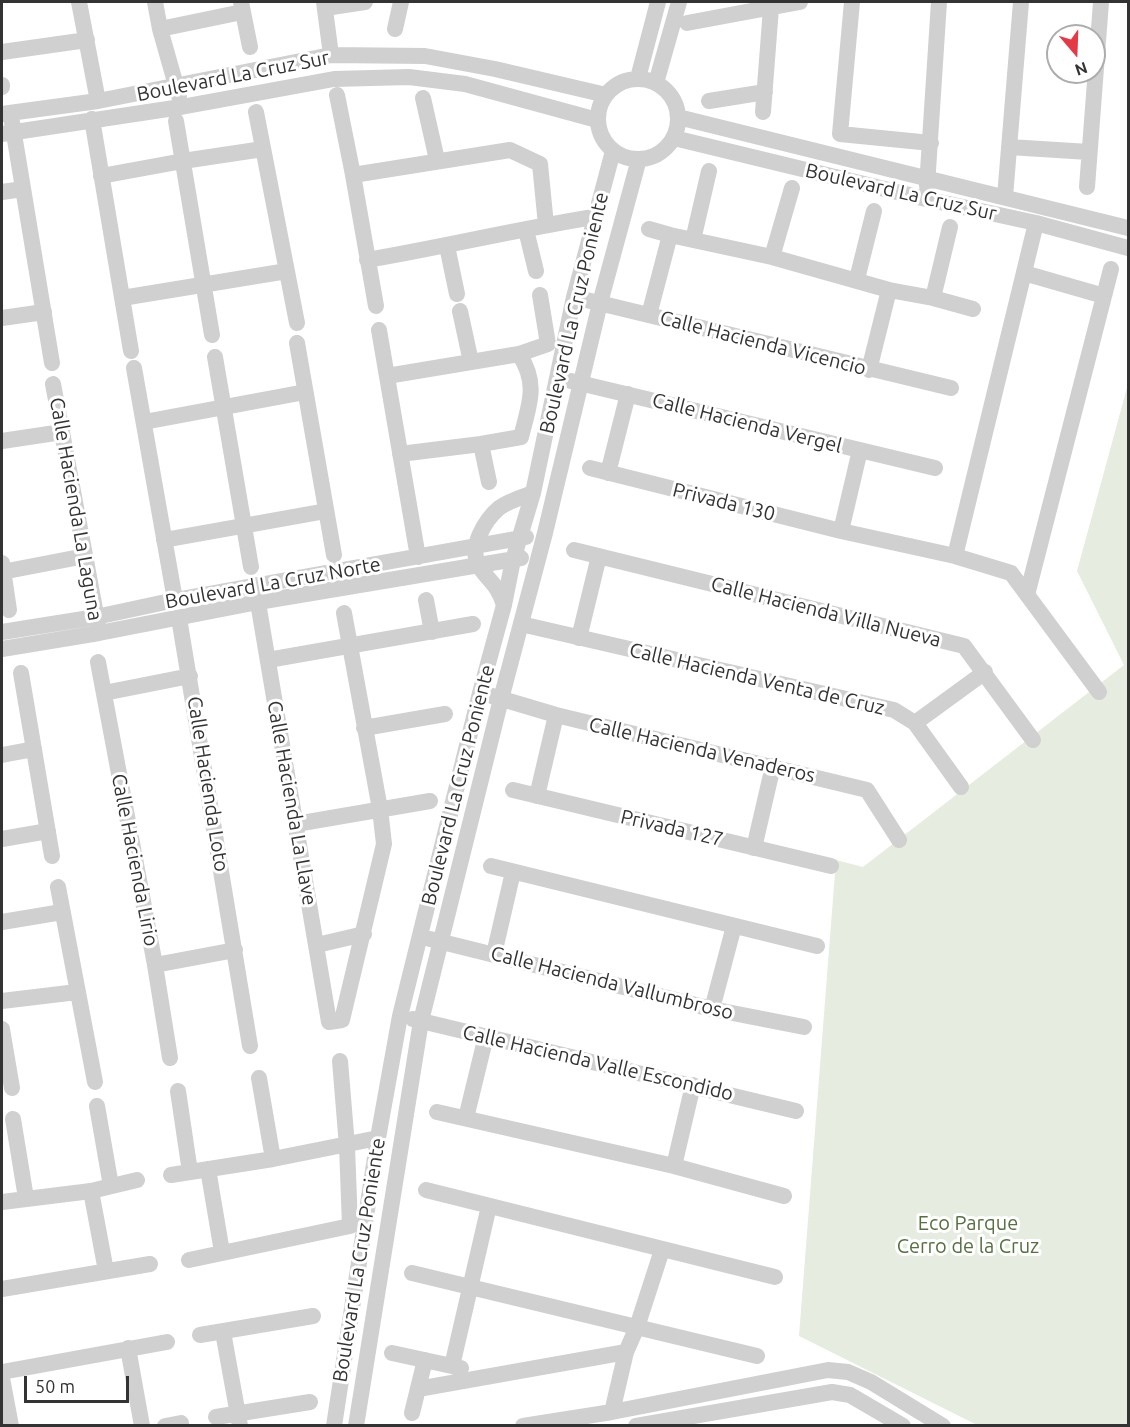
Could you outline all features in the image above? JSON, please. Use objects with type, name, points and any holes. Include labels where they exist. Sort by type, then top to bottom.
[{"type":"street","points":[[79,2],[98,101]]},
{"type":"street","points":[[155,2],[160,29],[178,87],[183,161],[212,335]]},
{"type":"street","points":[[331,55],[324,5],[365,2]]},
{"type":"street","points":[[395,29],[401,2]]},
{"type":"street","points":[[638,78],[658,2]]},
{"type":"street","points":[[656,82],[679,2]]},
{"type":"street","points":[[687,22],[800,2]]},
{"type":"street","points":[[852,2],[840,134],[931,143]]},
{"type":"street","points":[[926,199],[939,2]]},
{"type":"street","points":[[1005,197],[1022,2]]},
{"type":"street","points":[[1087,187],[1101,2]]},
{"type":"street","points":[[160,29],[242,7],[250,47]]},
{"type":"street","points":[[763,112],[771,8]]},
{"type":"street","points":[[2,52],[87,40]]},
{"type":"street","name":"Boulevard La Cruz Sur","points":[[6,113],[98,101],[178,87],[331,55],[425,56],[606,94]]},
{"type":"street","name":"Boulevard La Cruz Sur","points":[[8,133],[92,119],[179,114],[334,80],[409,77],[465,84],[597,120]]},
{"type":"street","points":[[638,78],[656,82],[671,95],[675,103],[678,117],[674,138],[663,151],[639,159],[613,151],[602,137],[597,120],[598,111],[606,94],[620,83],[638,78]]},
{"type":"street","points":[[709,101],[765,92]]},
{"type":"street","points":[[337,95],[376,306]]},
{"type":"street","points":[[423,98],[437,160]]},
{"type":"street","points":[[256,112],[297,323]]},
{"type":"street","points":[[6,113],[8,133],[23,189],[52,363]]},
{"type":"street","name":"Boulevard La Cruz Sur","points":[[678,117],[1128,228]]},
{"type":"street","points":[[92,119],[131,351]]},
{"type":"street","name":"Boulevard La Cruz Sur","points":[[674,138],[1036,223],[1128,248]]},
{"type":"street","points":[[1009,147],[1089,152]]},
{"type":"street","points":[[101,176],[263,149]]},
{"type":"street","points":[[353,174],[510,150],[540,164],[546,225]]},
{"type":"street","name":"Boulevard La Cruz Poniente","points":[[334,1425],[378,1138],[400,1016],[504,604],[513,560],[533,493],[574,297],[613,151]]},
{"type":"street","name":"Boulevard La Cruz Poniente","points":[[356,1425],[422,1021],[440,940],[545,533],[600,303],[639,159]]},
{"type":"street","points":[[693,240],[709,171]]},
{"type":"street","points":[[772,257],[792,188]]},
{"type":"street","points":[[2,192],[23,189]]},
{"type":"street","points":[[857,279],[874,211]]},
{"type":"street","points":[[367,260],[594,217]]},
{"type":"street","points":[[955,556],[1036,223]]},
{"type":"street","points":[[933,298],[950,227]]},
{"type":"street","points":[[649,229],[772,257],[857,279],[889,290],[933,298],[973,309]]},
{"type":"street","points":[[526,230],[536,271]]},
{"type":"street","points":[[649,315],[670,235]]},
{"type":"street","points":[[447,246],[457,294]]},
{"type":"street","points":[[1027,595],[1111,269]]},
{"type":"street","points":[[122,298],[287,271]]},
{"type":"street","points":[[1024,273],[1104,296]]},
{"type":"street","points":[[869,370],[889,290]]},
{"type":"street","points":[[387,376],[519,354],[548,344],[540,295]]},
{"type":"street","name":"Calle Hacienda Vicencio","points":[[574,297],[951,388]]},
{"type":"street","points":[[460,311],[471,362]]},
{"type":"street","points":[[2,318],[44,312]]},
{"type":"street","points":[[379,330],[418,557]]},
{"type":"street","points":[[297,343],[334,555]]},
{"type":"street","points":[[400,454],[521,437],[532,388],[528,368],[519,354]]},
{"type":"street","points":[[215,357],[251,567]]},
{"type":"street","points":[[134,368],[175,600]]},
{"type":"street","name":"Calle Hacienda Vergel","points":[[558,378],[935,468]]},
{"type":"street","name":"Calle Hacienda La Laguna","points":[[53,384],[98,625]]},
{"type":"street","points":[[144,422],[305,392]]},
{"type":"street","points":[[608,473],[628,394]]},
{"type":"street","points":[[2,441],[62,432]]},
{"type":"street","points":[[481,444],[489,482]]},
{"type":"street","points":[[860,450],[841,531],[955,556],[1011,573],[1099,692]]},
{"type":"street","name":"Privada 130","points":[[590,468],[841,531]]},
{"type":"street","points":[[504,604],[500,591],[478,565],[475,545],[488,521],[501,507],[533,493]]},
{"type":"street","points":[[164,540],[326,511]]},
{"type":"street","name":"Boulevard La Cruz Norte","points":[[2,632],[179,618],[256,593],[475,545],[545,533]]},
{"type":"street","name":"Calle Hacienda Villa Nueva","points":[[574,550],[964,646],[1033,740]]},
{"type":"street","name":"Boulevard La Cruz Norte","points":[[2,649],[98,625],[175,600],[256,593],[478,565],[539,554]]},
{"type":"street","points":[[9,610],[2,569],[85,556]]},
{"type":"street","points":[[579,638],[599,556]]},
{"type":"street","name":"Calle Hacienda La Llave","points":[[256,593],[329,1022],[342,1020],[364,934]]},
{"type":"street","points":[[426,600],[432,632]]},
{"type":"street","points":[[316,945],[364,934],[384,844],[380,809],[344,613]]},
{"type":"street","name":"Calle Hacienda Loto","points":[[179,618],[250,1046]]},
{"type":"street","points":[[268,660],[473,624]]},
{"type":"street","name":"Calle Hacienda Venta de Cruz","points":[[521,624],[894,710],[915,723],[961,787]]},
{"type":"street","name":"Calle Hacienda Lirio","points":[[98,662],[155,965],[170,1058]]},
{"type":"street","points":[[21,672],[52,856]]},
{"type":"street","points":[[915,723],[984,672]]},
{"type":"street","points":[[104,693],[190,676]]},
{"type":"street","name":"Calle Hacienda Venaderos","points":[[480,693],[556,715],[867,790],[898,840]]},
{"type":"street","points":[[364,728],[445,714]]},
{"type":"street","points":[[537,796],[556,715]]},
{"type":"street","points":[[2,755],[34,749]]},
{"type":"street","points":[[754,848],[773,766]]},
{"type":"street","name":"Privada 127","points":[[513,790],[831,866]]},
{"type":"street","points":[[296,824],[430,801]]},
{"type":"street","points":[[2,839],[48,831]]},
{"type":"street","points":[[491,866],[817,946]]},
{"type":"street","points":[[494,954],[513,872]]},
{"type":"street","points":[[58,887],[95,1082]]},
{"type":"street","points":[[2,922],[62,912]]},
{"type":"street","points":[[712,1009],[734,926]]},
{"type":"street","name":"Calle Hacienda Vallumbroso","points":[[420,937],[440,940],[712,1009],[804,1027]]},
{"type":"street","points":[[155,965],[235,950]]},
{"type":"street","points":[[2,1001],[77,992]]},
{"type":"street","name":"Calle Hacienda Valle Escondido","points":[[400,1016],[796,1111]]},
{"type":"street","points":[[2,1029],[12,1088]]},
{"type":"street","points":[[466,1118],[486,1036]]},
{"type":"street","points":[[189,1260],[350,1226],[340,1061]]},
{"type":"street","points":[[259,1078],[273,1159]]},
{"type":"street","points":[[674,1166],[693,1085]]},
{"type":"street","points":[[178,1091],[190,1172]]},
{"type":"street","points":[[97,1106],[111,1186]]},
{"type":"street","points":[[437,1112],[674,1166],[784,1196]]},
{"type":"street","points":[[13,1119],[26,1198]]},
{"type":"street","points":[[171,1175],[346,1146],[378,1138]]},
{"type":"street","points":[[207,1169],[222,1252]]},
{"type":"street","points":[[2,1202],[91,1191],[137,1180]]},
{"type":"street","points":[[426,1190],[775,1277]]},
{"type":"street","points":[[91,1191],[106,1271]]},
{"type":"street","points":[[452,1366],[489,1206]]},
{"type":"street","points":[[612,1412],[626,1352],[637,1327],[662,1250]]},
{"type":"street","points":[[2,1289],[150,1264]]},
{"type":"street","points":[[412,1273],[757,1356]]},
{"type":"street","points":[[200,1335],[313,1316]]},
{"type":"street","points":[[223,1332],[239,1419]]},
{"type":"street","points":[[2,1372],[167,1342]]},
{"type":"street","points":[[128,1348],[142,1425]]},
{"type":"street","points":[[418,1389],[626,1352]]},
{"type":"street","points":[[392,1353],[488,1375]]},
{"type":"street","points":[[412,1413],[425,1360]]},
{"type":"street","points":[[523,1425],[612,1412],[828,1370],[848,1372],[870,1382],[943,1425]]},
{"type":"street","points":[[2,1378],[11,1425]]},
{"type":"street","points":[[729,1388],[735,1417]]},
{"type":"street","points":[[638,1425],[735,1417],[832,1392],[850,1395],[903,1425]]},
{"type":"street","points":[[216,1417],[239,1419],[310,1402]]},
{"type":"green space","name":"Eco Parque Cerro de la Cruz","points":[[1128,384],[1128,1425],[977,1425],[799,1336],[836,860],[863,867],[1124,665],[1077,571]]}]
